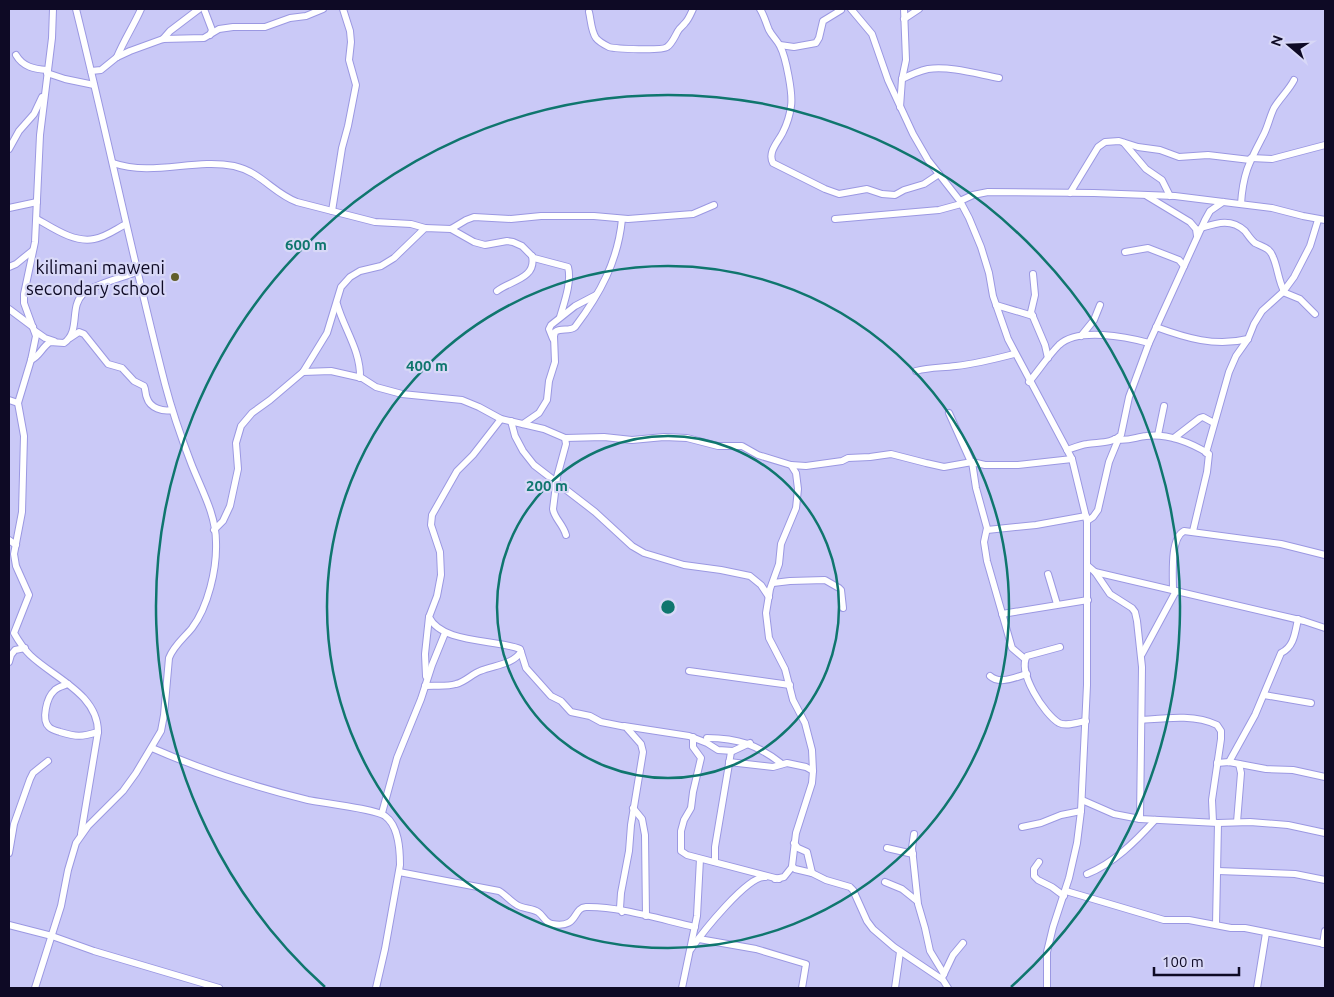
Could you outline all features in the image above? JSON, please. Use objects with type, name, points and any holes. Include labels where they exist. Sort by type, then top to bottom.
[{"type":"street","points":[[35,988],[61,906],[73,852],[81,835],[98,732],[97,718],[92,708],[68,684],[30,655],[11,632],[29,595],[16,566],[14,554],[22,512],[24,436],[18,404],[35,344],[34,329],[27,311],[24,294],[37,219],[38,172],[44,94],[52,38],[53,9]]},
{"type":"street","points":[[76,9],[137,272],[172,410],[212,514],[216,549],[207,598],[198,620],[172,650],[169,658],[161,731],[123,791],[81,835]]},
{"type":"street","points":[[117,57],[142,9]]},
{"type":"street","points":[[163,39],[170,31],[199,9]]},
{"type":"street","points":[[204,9],[212,30],[210,35]]},
{"type":"street","points":[[91,71],[104,68],[117,57],[163,39],[204,38],[224,28],[265,27],[294,17],[306,16],[323,9]]},
{"type":"street","points":[[332,211],[342,148],[356,85],[349,60],[350,31],[343,9]]},
{"type":"street","points":[[589,12],[594,33],[606,46],[631,50],[646,48],[658,50],[666,48],[670,44],[679,29],[686,22],[692,9]]},
{"type":"street","points":[[760,9],[771,34],[780,45],[785,58],[792,106],[784,131],[771,157],[773,163],[816,185],[839,194],[867,189],[882,194],[895,195],[924,184],[939,174]]},
{"type":"street","points":[[780,45],[800,47],[816,43],[819,38],[822,21],[840,9],[856,17],[867,26],[872,34],[900,108],[928,160],[960,202],[982,247],[1001,323],[1014,354],[1072,459],[1086,519],[1088,566],[1086,721],[1082,800],[1077,843],[1065,894],[1053,927],[1047,952],[1047,988]]},
{"type":"street","points":[[851,9],[856,17]]},
{"type":"street","points":[[900,108],[902,79],[906,60],[904,9]]},
{"type":"street","points":[[904,19],[919,9]]},
{"type":"street","points":[[16,55],[28,67],[65,79],[94,85]]},
{"type":"street","points":[[902,79],[918,72],[936,69],[954,70],[999,78]]},
{"type":"street","points":[[1241,204],[1243,181],[1251,159],[1264,134],[1273,110],[1294,80]]},
{"type":"street","points":[[9,149],[19,131],[34,114],[44,94]]},
{"type":"street","points":[[1070,193],[1098,147],[1106,142],[1123,142],[1138,147],[1160,150],[1179,157],[1208,155],[1251,159],[1272,159],[1325,145]]},
{"type":"street","points":[[1123,142],[1146,169],[1162,180],[1170,196]]},
{"type":"street","points":[[113,164],[128,168],[146,169],[212,164],[235,166],[259,176],[288,199],[375,222],[451,229],[474,242],[485,245],[507,241],[513,242],[522,246],[532,256],[541,261],[568,267],[570,271],[560,318]]},
{"type":"street","points":[[835,219],[939,210],[973,195],[988,192],[1170,196],[1272,208],[1322,220],[1306,255],[1284,291],[1262,311],[1248,339],[1232,363],[1206,453]]},
{"type":"street","points":[[1146,195],[1190,222],[1196,229],[1197,236]]},
{"type":"street","points":[[9,208],[37,202]]},
{"type":"street","points":[[987,530],[1093,517],[1098,510],[1109,462],[1117,440],[1124,429],[1129,397],[1149,343],[1200,228],[1210,211],[1223,202]]},
{"type":"street","points":[[451,229],[474,217],[511,219],[542,216],[594,216],[622,219],[693,214],[714,205]]},
{"type":"street","points":[[37,219],[71,236],[86,240],[99,238],[126,224]]},
{"type":"street","points":[[524,424],[539,413],[547,400],[549,381],[555,362],[555,332],[570,330],[575,327],[608,277],[615,257],[622,219]]},
{"type":"street","points":[[1200,228],[1224,222],[1242,229],[1253,241],[1266,248],[1273,255],[1284,291],[1300,298],[1315,314]]},
{"type":"street","points":[[214,530],[223,521],[230,506],[238,469],[236,443],[241,426],[252,413],[303,372],[327,333],[341,287],[350,277],[365,269],[387,263],[407,247],[425,228]]},
{"type":"street","points":[[1124,252],[1148,248],[1179,260],[1184,266]]},
{"type":"street","points":[[9,267],[16,264],[32,251]]},
{"type":"street","points":[[498,291],[518,281],[529,271],[533,264],[532,256]]},
{"type":"street","points":[[68,339],[74,325],[76,305],[83,293],[99,285],[137,272]]},
{"type":"street","points":[[1033,274],[1035,289],[1032,306],[1033,316],[1045,344],[1048,358]]},
{"type":"street","points":[[555,341],[549,327],[575,306],[597,295]]},
{"type":"street","points":[[336,303],[344,325],[354,344],[360,378]]},
{"type":"street","points":[[996,305],[1033,316]]},
{"type":"street","points":[[1081,336],[1094,320],[1100,305]]},
{"type":"street","points":[[9,309],[44,338],[55,342],[64,343],[79,332],[84,334],[108,364],[122,368],[134,381],[144,386],[147,398],[151,404],[163,410],[172,410]]},
{"type":"street","points":[[1156,327],[1190,339],[1202,341],[1235,342],[1248,339]]},
{"type":"street","points":[[1029,382],[1060,344],[1066,340],[1081,336],[1113,335],[1149,343]]},
{"type":"street","points":[[31,360],[38,356],[46,344],[55,342]]},
{"type":"street","points":[[916,371],[932,367],[954,366],[993,360],[1014,354]]},
{"type":"street","points":[[303,372],[331,371],[360,378],[376,387],[402,394],[462,400],[501,419],[544,429],[565,438],[604,437],[632,440],[664,437],[687,438],[718,446],[745,446],[758,455],[791,465],[806,466],[842,461],[848,458],[870,458],[891,454],[937,466],[971,462],[988,465],[1018,465],[1072,459]]},
{"type":"street","points":[[9,400],[18,404]]},
{"type":"street","points":[[1158,435],[1164,406]]},
{"type":"street","points":[[949,413],[971,462],[987,530],[984,542],[987,562],[1012,648],[1025,659],[1027,674],[1035,697],[1060,723],[1071,724],[1086,721]]},
{"type":"street","points":[[1174,438],[1200,418],[1203,417],[1214,423]]},
{"type":"street","points":[[426,683],[425,654],[429,617],[437,596],[441,575],[440,552],[432,525],[432,515],[457,470],[473,455],[501,419]]},
{"type":"street","points":[[511,421],[516,436],[529,460],[595,512],[632,546],[644,553],[684,565],[750,576],[761,584],[769,596]]},
{"type":"street","points":[[1067,450],[1085,444],[1158,435],[1174,438],[1209,454],[1207,472],[1193,531]]},
{"type":"street","points":[[565,438],[566,444],[556,483],[553,514],[564,527],[566,535]]},
{"type":"street","points":[[691,949],[731,900],[752,881],[761,877],[779,879],[784,877],[792,867],[794,843],[812,783],[812,750],[809,738],[804,721],[795,704],[785,669],[768,634],[766,613],[779,564],[783,536],[796,508],[798,489],[796,473],[791,465]]},
{"type":"street","points":[[1141,656],[1174,591],[1174,557],[1177,537],[1184,531],[1296,547],[1325,555]]},
{"type":"street","points":[[9,540],[16,545]]},
{"type":"street","points":[[1088,566],[1095,572],[1110,594],[1135,612],[1141,656],[1140,819]]},
{"type":"street","points":[[1095,572],[1325,628]]},
{"type":"street","points":[[1048,574],[1057,604]]},
{"type":"street","points":[[773,583],[790,581],[829,582],[841,590],[843,608]]},
{"type":"street","points":[[1002,614],[1088,600]]},
{"type":"street","points":[[429,617],[432,623],[445,633],[520,649],[526,668],[531,674],[551,696],[576,713],[590,716],[601,722],[693,737],[707,743],[714,749],[730,752],[750,743]]},
{"type":"street","points":[[1228,762],[1255,715],[1281,653],[1291,645],[1298,620]]},
{"type":"street","points":[[382,813],[397,758],[445,633]]},
{"type":"street","points":[[1025,659],[1031,655],[1060,647]]},
{"type":"street","points":[[9,662],[15,650],[25,648]]},
{"type":"street","points":[[426,683],[447,686],[460,683],[478,672],[498,667],[517,657],[522,652]]},
{"type":"street","points":[[689,671],[790,685]]},
{"type":"street","points":[[990,676],[1001,681],[1027,674]]},
{"type":"street","points":[[68,684],[56,689],[51,695],[45,718],[46,723],[52,729],[72,736],[98,732]]},
{"type":"street","points":[[1264,695],[1310,703]]},
{"type":"street","points":[[1142,720],[1190,718],[1217,725],[1220,731],[1221,739],[1212,800],[1216,823],[1218,871],[1216,925]]},
{"type":"street","points":[[622,912],[620,904],[621,893],[629,851],[642,748],[631,731],[623,726]]},
{"type":"street","points":[[693,737],[693,746],[701,758],[692,808],[684,820],[681,831],[680,847],[682,853],[779,879]]},
{"type":"street","points":[[707,738],[750,743],[782,764]]},
{"type":"street","points":[[152,748],[194,766],[263,788],[307,800],[382,813],[387,817],[395,832],[400,853],[399,872],[376,988]]},
{"type":"street","points":[[715,862],[715,847],[730,752]]},
{"type":"street","points":[[9,853],[14,824],[30,779],[33,773],[48,761]]},
{"type":"street","points":[[729,762],[773,767],[782,764],[792,764],[806,767],[813,771]]},
{"type":"street","points":[[1217,763],[1228,762],[1266,769],[1293,770],[1325,777]]},
{"type":"street","points":[[1237,822],[1241,773],[1239,764]]},
{"type":"street","points":[[1082,800],[1114,814],[1140,819],[1288,825],[1325,832]]},
{"type":"street","points":[[633,808],[640,814],[644,830],[646,916]]},
{"type":"street","points":[[1022,827],[1041,824],[1053,817],[1081,811]]},
{"type":"street","points":[[1087,874],[1103,866],[1127,849],[1155,820]]},
{"type":"street","points":[[914,834],[913,854],[918,901],[930,951],[948,988]]},
{"type":"street","points":[[794,843],[798,848],[807,852],[812,872]]},
{"type":"street","points":[[887,848],[913,854]]},
{"type":"street","points":[[682,988],[695,927],[700,859]]},
{"type":"street","points":[[1039,862],[1034,869],[1034,876],[1065,894],[1164,920],[1189,920],[1245,928],[1324,944],[1325,931]]},
{"type":"street","points":[[792,867],[796,870],[812,872],[826,880],[850,887],[873,929],[900,952],[943,977]]},
{"type":"street","points":[[1218,871],[1295,874],[1325,880]]},
{"type":"street","points":[[399,872],[499,891],[516,904],[538,912],[545,920],[553,924],[572,922],[577,911],[585,907],[646,916],[695,927]]},
{"type":"street","points":[[885,882],[902,889],[918,901]]},
{"type":"street","points":[[9,925],[52,936],[94,951],[219,988]]},
{"type":"street","points":[[1258,987],[1266,933]]},
{"type":"street","points":[[699,939],[756,949],[806,964],[802,988]]},
{"type":"street","points":[[943,977],[953,955],[962,943]]},
{"type":"street","points":[[895,988],[900,952]]},
{"type":"place","name":"kilimani maweni secondary school","points":[[175,277]]}]
